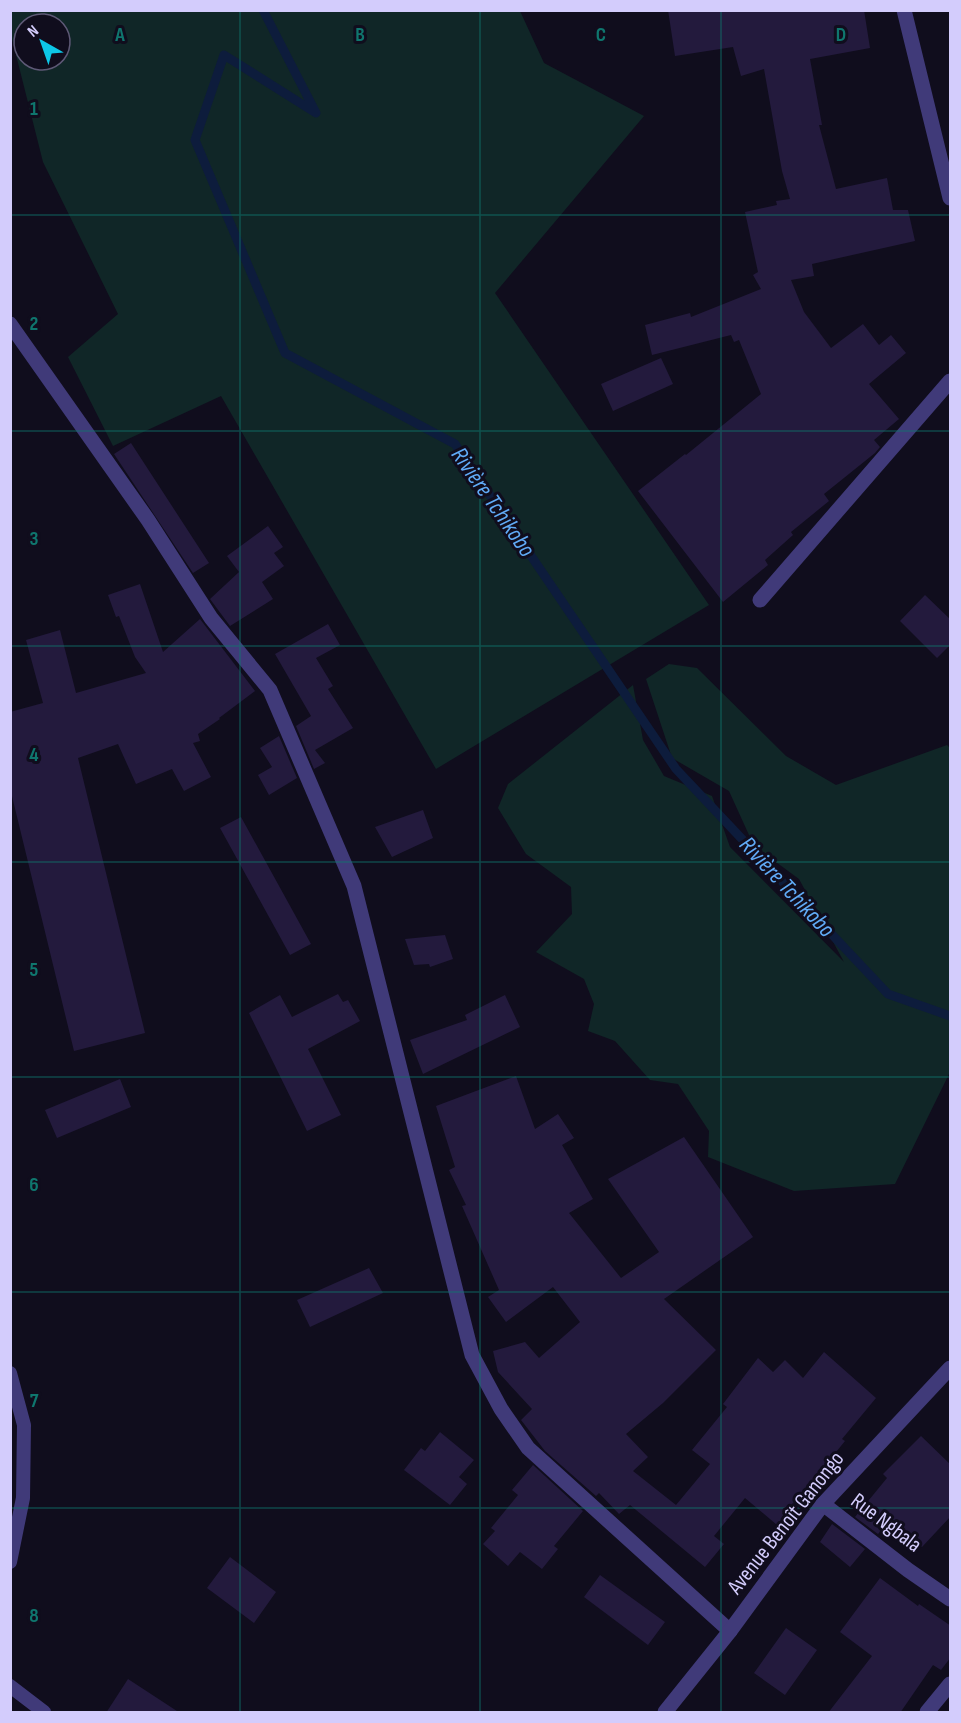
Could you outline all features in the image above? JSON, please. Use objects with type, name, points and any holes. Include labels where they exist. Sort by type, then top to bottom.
[{"type":"street","points":[[904,10],[951,198]]},
{"type":"street","points":[[10,324],[148,520],[211,618],[270,690],[354,886],[472,1355],[501,1409],[528,1448],[730,1631]]},
{"type":"street","points":[[760,600],[951,381]]},
{"type":"street","name":"Avenue Benoît Ganongo","points":[[665,1713],[730,1631],[823,1504],[951,1368]]},
{"type":"street","name":"Rue Ngbala","points":[[823,1504],[951,1599]]},
{"type":"street","points":[[927,1713],[951,1684]]},
{"type":"lane","points":[[10,1373],[24,1425],[23,1498],[10,1562]]},
{"type":"lane","points":[[10,1686],[44,1713]]},
{"type":"green space","points":[[10,11],[520,11],[544,63],[644,116],[495,293],[709,605],[436,769],[221,396],[113,446],[68,357],[118,314],[43,162],[20,72],[72,72],[72,12],[12,12],[12,39]]},
{"type":"green space","points":[[669,664],[697,668],[786,756],[836,785],[947,745],[950,748],[950,1072],[895,1184],[794,1191],[708,1157],[709,1131],[678,1084],[650,1080],[615,1041],[588,1031],[594,1004],[584,979],[536,952],[572,914],[571,887],[526,854],[498,808],[508,784],[633,685],[643,740],[664,776],[712,796],[730,847],[844,962],[799,879],[754,846],[729,791],[672,758],[646,679]]},
{"type":"building","points":[[668,10],[864,10],[870,48],[810,59],[822,125],[819,125],[836,189],[887,178],[893,210],[908,210],[915,241],[812,264],[814,276],[791,280],[804,312],[831,348],[863,324],[879,345],[891,335],[906,353],[869,384],[899,419],[874,440],[880,447],[875,453],[824,494],[829,501],[791,532],[793,535],[765,560],[768,565],[723,602],[638,491],[761,394],[739,340],[734,342],[731,335],[652,355],[645,325],[690,313],[691,317],[761,289],[753,275],[758,272],[745,212],[777,205],[776,201],[790,199],[782,171],[764,69],[741,76],[733,47],[675,56]]},
{"type":"building","points":[[661,358],[673,384],[613,411],[601,384]]},
{"type":"building","points":[[131,443],[209,563],[193,573],[114,454]]},
{"type":"building","points":[[268,526],[283,547],[274,553],[284,566],[262,582],[273,599],[230,626],[210,599],[239,572],[227,556]]},
{"type":"building","points":[[140,584],[163,652],[200,619],[255,691],[198,734],[200,741],[193,743],[211,777],[184,791],[172,769],[136,784],[118,744],[78,758],[145,1033],[74,1051],[10,788],[10,712],[43,703],[26,640],[60,630],[76,693],[146,673],[135,657],[108,595]]},
{"type":"building","points":[[925,595],[951,620],[951,644],[937,658],[900,621]]},
{"type":"building","points":[[328,624],[340,645],[316,658],[333,686],[328,689],[353,728],[315,750],[325,763],[314,769],[296,726],[311,716],[275,654]]},
{"type":"building","points":[[279,736],[297,778],[269,795],[258,775],[272,767],[260,748]]},
{"type":"building","points":[[423,810],[433,838],[392,857],[375,827]]},
{"type":"building","points":[[241,817],[311,944],[290,955],[220,828]]},
{"type":"building","points":[[445,935],[453,959],[430,967],[429,964],[414,965],[405,939]]},
{"type":"building","points":[[338,994],[343,1002],[348,1000],[360,1021],[308,1049],[341,1115],[307,1131],[249,1013],[280,995],[292,1017]]},
{"type":"building","points":[[505,995],[520,1027],[423,1074],[410,1040],[467,1020],[465,1015]]},
{"type":"building","points":[[516,1076],[535,1129],[558,1114],[574,1138],[562,1145],[593,1199],[569,1213],[621,1278],[659,1252],[608,1179],[684,1137],[753,1237],[664,1299],[716,1350],[663,1403],[626,1434],[648,1457],[633,1471],[676,1505],[710,1464],[692,1450],[727,1407],[723,1404],[758,1358],[773,1372],[785,1360],[803,1378],[824,1352],[876,1398],[842,1439],[845,1441],[777,1525],[745,1498],[714,1536],[724,1544],[705,1567],[630,1505],[619,1514],[599,1493],[596,1496],[545,1451],[521,1420],[532,1409],[498,1372],[493,1351],[525,1342],[539,1358],[580,1322],[553,1287],[506,1322],[488,1297],[499,1290],[462,1206],[466,1205],[449,1170],[455,1167],[436,1106]]},
{"type":"building","points":[[120,1079],[131,1107],[57,1138],[45,1110]]},
{"type":"building","points":[[369,1268],[383,1293],[310,1327],[297,1300]]},
{"type":"building","points":[[440,1432],[474,1460],[459,1477],[467,1484],[450,1505],[404,1470],[421,1448],[425,1451]]},
{"type":"building","points":[[921,1436],[951,1465],[951,1516],[922,1547],[889,1522],[878,1534],[855,1517],[887,1478],[883,1474]]},
{"type":"building","points":[[533,1465],[583,1511],[554,1546],[558,1549],[542,1569],[520,1552],[508,1566],[483,1544],[495,1531],[491,1528],[518,1495],[512,1490]]},
{"type":"building","points":[[832,1524],[865,1549],[850,1567],[820,1542]]},
{"type":"building","points":[[230,1557],[276,1592],[254,1623],[207,1588]]},
{"type":"building","points":[[600,1575],[665,1622],[648,1645],[584,1597]]},
{"type":"building","points":[[880,1578],[918,1606],[919,1604],[951,1626],[951,1657],[941,1670],[933,1665],[900,1713],[828,1713],[872,1656],[840,1632]]},
{"type":"building","points":[[786,1628],[817,1650],[785,1695],[754,1673]]},
{"type":"building","points":[[128,1679],[180,1713],[106,1713]]},
{"type":"waterway","name":"Rivière Tchikobo","points":[[263,10],[316,113],[224,55],[195,140],[285,353],[455,444],[676,769],[888,994],[950,1016]]}]
